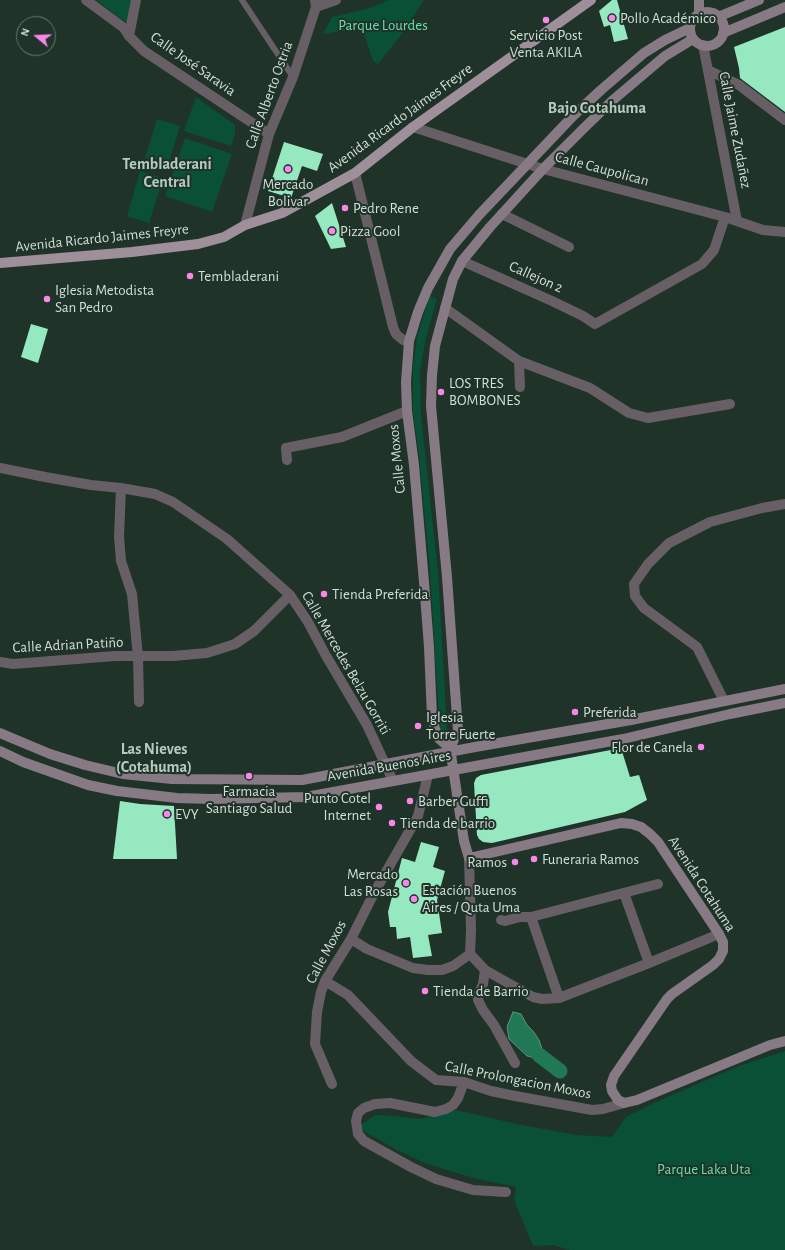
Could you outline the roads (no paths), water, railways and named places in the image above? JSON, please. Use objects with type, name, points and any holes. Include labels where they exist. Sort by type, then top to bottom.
[{"type":"main road","name":"Avenida Ricardo Jaimes Freyre","points":[[0,263],[132,252],[198,244],[224,237],[245,225],[282,213],[355,173],[413,127],[591,0]]},
{"type":"main road","points":[[699,0],[702,13]]},
{"type":"main road","points":[[718,17],[759,0]]},
{"type":"main road","points":[[723,33],[785,7]]},
{"type":"main road","points":[[702,13],[714,14],[718,17],[723,24],[723,33],[718,42],[708,46],[697,43],[693,39],[690,28],[694,18],[702,13]]},
{"type":"main road","name":"Calle Moxos","points":[[454,770],[450,750],[439,739],[432,716],[429,647],[414,465],[406,411],[406,382],[409,341],[418,312],[450,249],[479,215],[527,164],[573,116],[644,53],[664,40],[690,28]]},
{"type":"main road","points":[[450,750],[458,731],[447,578],[431,406],[435,346],[453,279],[462,261],[543,169],[613,100],[665,56],[693,39]]},
{"type":"main road","name":"Avenida Buenos Aires","points":[[0,734],[50,754],[85,765],[123,774],[172,779],[302,780],[450,750],[631,720],[724,702],[785,688]]},
{"type":"main road","name":"Avenida Buenos Aires","points":[[0,751],[23,762],[88,785],[117,791],[177,798],[211,799],[306,797],[623,739],[785,703]]},
{"type":"main road","points":[[454,770],[464,841],[469,858]]},
{"type":"main road","name":"Avenida Cotahuma","points":[[469,858],[621,823],[632,824],[641,827],[658,842],[719,934],[723,942],[723,951],[719,959],[667,999],[614,1076],[611,1085],[612,1091],[618,1100],[624,1103]]},
{"type":"main road","points":[[624,1103],[637,1100],[762,1048],[785,1041]]},
{"type":"street","name":"Calle José Saravia","points":[[86,0],[124,28],[129,36],[144,51],[269,134]]},
{"type":"street","points":[[129,36],[136,0]]},
{"type":"street","points":[[316,4],[336,0]]},
{"type":"street","name":"Calle Alberto Ostria","points":[[245,225],[269,134],[293,77],[316,4]]},
{"type":"street","name":"Calle Jaime Zudañez","points":[[703,45],[738,221]]},
{"type":"street","points":[[708,70],[739,85],[785,120]]},
{"type":"street","name":"Calle Caupolican","points":[[413,127],[543,169],[724,217],[763,230],[785,232]]},
{"type":"street","points":[[355,173],[393,327],[396,334],[403,340],[409,341]]},
{"type":"street","points":[[502,214],[569,247]]},
{"type":"street","name":"Callejon 2","points":[[462,261],[584,316],[595,324],[702,264],[714,250],[724,217]]},
{"type":"street","points":[[445,308],[519,361],[590,388],[629,413],[648,418],[730,404]]},
{"type":"street","points":[[519,361],[520,387]]},
{"type":"street","points":[[287,460],[286,448],[342,437],[406,411]]},
{"type":"street","name":"Calle Mercedes Belzu Gorriti","points":[[0,468],[61,480],[155,494],[173,502],[227,539],[290,595],[308,622],[367,725],[393,780]]},
{"type":"street","name":"Calle Adrian Patiño","points":[[121,488],[119,537],[121,560],[132,594],[138,657]]},
{"type":"street","points":[[724,702],[698,647],[644,608],[635,596],[634,584],[648,564],[669,543],[710,522],[762,508],[785,504]]},
{"type":"street","name":"Calle Adrian Patiño","points":[[0,662],[13,664],[115,656],[173,656],[207,653],[235,644],[254,631],[290,595]]},
{"type":"street","points":[[138,657],[139,702]]},
{"type":"street","name":"Calle Moxos","points":[[332,1084],[315,1044],[317,1012],[321,992],[325,981],[351,939],[374,893],[418,816],[428,775]]},
{"type":"street","points":[[469,858],[471,930],[470,954],[485,970],[533,997],[542,999],[559,998],[719,934]]},
{"type":"street","points":[[501,920],[505,921],[520,917],[531,917],[658,884]]},
{"type":"street","points":[[624,893],[649,963]]},
{"type":"street","points":[[531,917],[559,998]]},
{"type":"street","points":[[351,939],[374,952],[413,968],[428,970],[442,970],[453,966],[470,954]]},
{"type":"street","points":[[485,970],[483,984],[479,992],[478,1000],[515,1063]]},
{"type":"street","name":"Calle Prolongacion Moxos","points":[[325,981],[348,995],[411,1061],[436,1080],[464,1082],[491,1091],[536,1101],[592,1110],[603,1109],[624,1103]]},
{"type":"street","points":[[464,1082],[458,1098],[452,1105],[446,1109],[435,1112],[390,1103],[375,1104],[364,1108],[358,1113],[356,1121],[358,1134],[364,1141],[436,1179],[473,1190],[506,1192]]},
{"type":"lane","points":[[242,0],[293,77]]},
{"type":"waterway","points":[[539,1055],[560,1071]]},
{"type":"place","name":"Pollo Académico","points":[[612,18]]},
{"type":"place","name":"Servicio Post Venta AKILA","points":[[546,20]]},
{"type":"place","name":"Mercado Bolivar","points":[[288,169]]},
{"type":"place","name":"Pedro Rene","points":[[345,208]]},
{"type":"place","name":"Pizza Gool","points":[[332,231]]},
{"type":"place","name":"Tembladerani","points":[[190,276]]},
{"type":"place","name":"Iglesia Metodista San Pedro","points":[[47,299]]},
{"type":"place","name":"LOS TRES BOMBONES","points":[[441,392]]},
{"type":"place","name":"Tienda Preferida","points":[[324,594]]},
{"type":"place","name":"Preferida","points":[[575,712]]},
{"type":"place","name":"Iglesia Torre Fuerte","points":[[418,726]]},
{"type":"place","name":"Flor de Canela","points":[[701,747]]},
{"type":"place","name":"Farmacia Santiago Salud","points":[[249,776]]},
{"type":"place","name":"Barber Guffi","points":[[410,801]]},
{"type":"place","name":"Punto Cotel Internet","points":[[379,807]]},
{"type":"place","name":"EVY","points":[[167,814]]},
{"type":"place","name":"Tienda de barrio","points":[[392,823]]},
{"type":"place","name":"Funeraria Ramos","points":[[534,859]]},
{"type":"place","name":"Ramos","points":[[515,862]]},
{"type":"place","name":"Mercado Las Rosas","points":[[406,883]]},
{"type":"place","name":"Estación Buenos Aires / Quta Uma","points":[[414,899]]},
{"type":"place","name":"Tienda de Barrio","points":[[425,991]]},
{"type":"district","name":"Bajo Cotahuma","points":[[597,108]]},
{"type":"district","name":"Tembladerani Central","points":[[167,173]]},
{"type":"district","name":"Las Nieves (Cotahuma)","points":[[154,758]]},
{"type":"park label","name":"Parque Lourdes","points":[[383,25]]},
{"type":"park label","name":"Parque Laka Uta","points":[[704,1169]]}]
